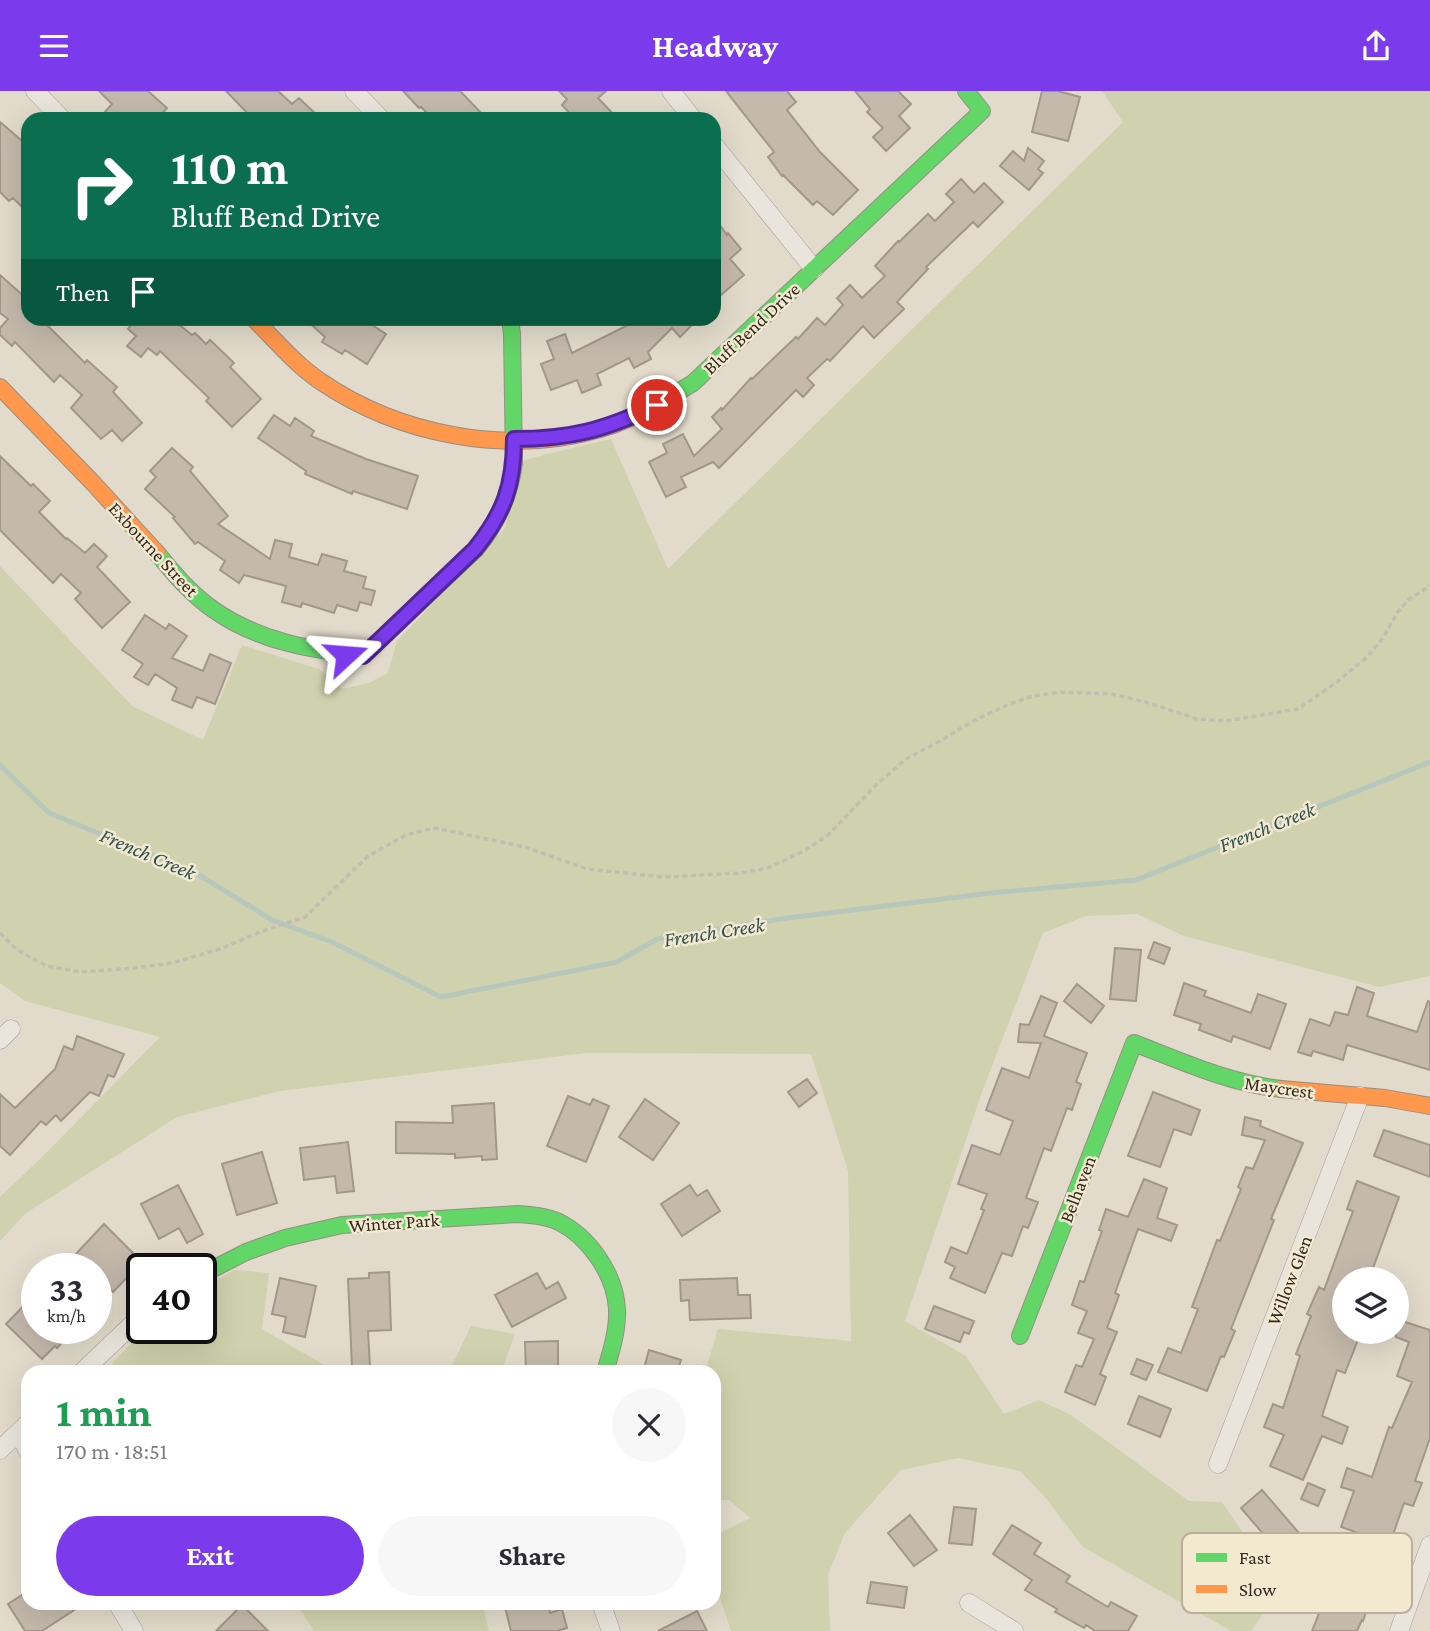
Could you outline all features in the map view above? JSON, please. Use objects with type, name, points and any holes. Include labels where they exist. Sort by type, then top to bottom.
[{"type":"street","points":[[35,91],[55,112]]},
{"type":"street","points":[[354,91],[374,112]]},
{"type":"street","points":[[671,91],[688,112]]},
{"type":"street","name":"Bluff Bend Drive","points":[[261,326],[295,362],[321,382],[348,399],[404,423],[439,433],[480,439],[568,437],[599,429],[657,405],[693,383],[982,111],[966,91]]},
{"type":"street","points":[[721,154],[814,269]]},
{"type":"street","name":"Exbourne Street","points":[[0,387],[125,517],[198,598],[221,614],[269,638],[328,653],[363,656],[486,537],[508,495],[514,463],[511,326]]},
{"type":"street","name":"Maycrest","points":[[1134,1043],[1249,1084],[1360,1097],[1404,1099],[1430,1106]]},
{"type":"street","name":"Belhaven","points":[[1020,1336],[1134,1043]]},
{"type":"street","name":"Willow Glen","points":[[1218,1464],[1360,1097]]},
{"type":"street","name":"Winter Park","points":[[217,1267],[246,1252],[285,1238],[342,1225],[533,1215],[560,1222],[587,1244],[600,1261],[615,1291],[617,1310],[607,1365]]},
{"type":"street","points":[[89,1365],[126,1330]]},
{"type":"street","points":[[0,1450],[21,1430]]},
{"type":"street","points":[[1412,1595],[1430,1545]]},
{"type":"street","points":[[969,1603],[1014,1631]]},
{"type":"street","points":[[121,1610],[134,1631]]},
{"type":"street","points":[[604,1610],[611,1631]]},
{"type":"street","points":[[1399,1631],[1405,1613]]},
{"type":"path","points":[[0,933],[17,950],[47,966],[81,972],[172,963],[219,949],[305,917],[368,856],[406,835],[435,828],[526,847],[587,869],[662,877],[741,873],[768,867],[804,851],[828,835],[878,783],[906,759],[975,720],[1032,696],[1062,691],[1112,694],[1197,719],[1226,721],[1298,709],[1367,657],[1409,599],[1430,586]]},
{"type":"green space","points":[[1102,91],[1430,91],[1430,976],[1379,987],[1184,936],[1137,914],[1086,916],[1043,933],[981,1095],[905,1321],[966,1356],[1004,1414],[1039,1400],[1071,1415],[1189,1501],[1222,1502],[1243,1533],[1182,1533],[1182,1603],[1083,1547],[1045,1497],[1020,1471],[958,1458],[901,1470],[845,1533],[828,1575],[830,1631],[731,1631],[721,1601],[721,1532],[750,1518],[729,1500],[721,1500],[721,1365],[707,1365],[718,1329],[851,1341],[848,1171],[811,1054],[586,1053],[280,1091],[177,1117],[26,1213],[0,1241],[0,1197],[160,1037],[25,1001],[0,983],[0,566],[132,706],[203,740],[242,645],[319,669],[342,689],[369,683],[388,673],[397,641],[505,528],[519,462],[611,439],[668,569],[1123,122]]},
{"type":"green space","points":[[235,1270],[269,1273],[262,1329],[324,1365],[114,1365],[112,1363],[130,1344],[217,1344],[217,1280]]},
{"type":"green space","points":[[471,1326],[515,1334],[504,1365],[452,1365]]},
{"type":"green space","points":[[300,1610],[484,1610],[489,1631],[314,1631]]},
{"type":"green space","points":[[1199,1613],[1264,1613],[1251,1631],[1231,1631]]},
{"type":"building","points":[[99,91],[148,91],[167,108],[163,112],[105,112],[112,104]]},
{"type":"building","points":[[226,91],[278,91],[292,104],[299,98],[314,112],[246,112]]},
{"type":"building","points":[[403,91],[460,91],[480,112],[426,112]]},
{"type":"building","points":[[559,91],[606,91],[598,98],[611,112],[568,112],[562,105],[567,99]]},
{"type":"building","points":[[726,91],[787,91],[796,102],[787,110],[820,152],[858,190],[833,215],[817,201],[813,205],[782,176],[768,157],[774,152]]},
{"type":"building","points":[[855,91],[898,91],[911,104],[899,116],[910,128],[886,151],[873,137],[883,128],[867,112],[870,109]]},
{"type":"building","points":[[1042,91],[1058,91],[1080,97],[1068,141],[1032,132]]},
{"type":"building","points":[[0,122],[21,140],[21,206],[13,198],[9,201],[0,192]]},
{"type":"building","points":[[1028,148],[1044,161],[1038,169],[1043,173],[1029,190],[1000,166],[1013,151],[1024,161]]},
{"type":"building","points":[[961,179],[974,193],[984,183],[1003,202],[978,227],[973,222],[926,267],[928,269],[897,302],[904,309],[874,338],[863,326],[830,361],[827,359],[807,378],[814,385],[803,397],[796,390],[719,468],[713,462],[681,477],[686,487],[666,497],[649,462],[667,453],[663,444],[683,434],[694,456],[722,429],[712,417],[796,337],[798,339],[817,318],[825,325],[843,305],[837,298],[850,285],[862,298],[885,276],[875,266],[928,214],[935,221],[954,202],[946,194]]},
{"type":"building","points":[[721,227],[741,249],[730,259],[744,275],[721,295]]},
{"type":"building","points":[[0,275],[21,294],[21,326],[48,326],[85,363],[87,360],[117,387],[113,392],[142,423],[122,441],[112,430],[101,439],[71,408],[82,395],[60,375],[54,382],[15,342],[12,346],[0,335],[0,328],[8,319],[0,313]]},
{"type":"building","points":[[130,326],[181,326],[192,335],[195,333],[206,344],[210,340],[234,363],[230,367],[261,399],[232,427],[206,401],[209,398],[160,351],[157,355],[148,348],[141,357],[127,346],[136,336],[128,329]]},
{"type":"building","points":[[313,326],[374,326],[386,334],[367,364],[345,350],[342,354],[322,342],[325,337]]},
{"type":"building","points":[[626,326],[691,326],[680,337],[672,328],[648,352],[651,359],[634,368],[629,358],[597,374],[601,385],[582,393],[577,380],[551,390],[541,364],[554,359],[547,341],[565,334],[572,353]]},
{"type":"building","points":[[274,415],[290,426],[295,418],[314,431],[311,436],[366,459],[418,476],[407,509],[353,491],[352,494],[305,474],[306,471],[258,438]]},
{"type":"building","points":[[172,448],[193,467],[190,471],[228,516],[218,524],[270,559],[275,540],[292,544],[289,557],[318,565],[322,554],[347,561],[344,571],[366,577],[363,588],[375,591],[371,605],[360,602],[357,611],[337,605],[334,613],[302,603],[301,607],[282,602],[286,586],[244,575],[239,583],[220,570],[225,561],[198,542],[195,544],[173,518],[175,517],[145,489],[156,477],[150,471]]},
{"type":"building","points":[[0,456],[50,501],[39,512],[66,539],[85,553],[94,544],[107,556],[97,567],[130,602],[102,628],[75,599],[81,593],[61,574],[53,583],[0,530]]},
{"type":"building","points":[[145,615],[166,629],[169,624],[187,636],[172,658],[203,671],[210,654],[231,663],[215,704],[197,697],[192,708],[172,700],[177,688],[155,674],[148,685],[134,677],[143,664],[122,650]]},
{"type":"building","points":[[1154,942],[1170,948],[1164,964],[1148,958]]},
{"type":"building","points":[[1115,948],[1141,950],[1136,1001],[1110,999]]},
{"type":"building","points":[[1184,983],[1206,991],[1204,996],[1251,1013],[1258,994],[1286,1004],[1270,1049],[1233,1036],[1231,1042],[1199,1030],[1201,1024],[1174,1015]]},
{"type":"building","points":[[1077,984],[1104,1006],[1091,1023],[1064,1001]]},
{"type":"building","points":[[1357,987],[1374,993],[1367,1016],[1417,1032],[1428,1001],[1430,1002],[1430,1070],[1347,1045],[1343,1060],[1313,1051],[1311,1056],[1298,1052],[1310,1019],[1330,1026],[1335,1012],[1348,1015]]},
{"type":"building","points":[[1041,996],[1057,1003],[1044,1036],[1087,1053],[1076,1082],[1081,1084],[1072,1110],[1067,1108],[1051,1151],[1044,1148],[1026,1198],[1038,1202],[1028,1228],[1023,1226],[1012,1256],[1002,1253],[985,1293],[950,1278],[955,1267],[945,1262],[951,1247],[967,1254],[984,1210],[981,1209],[987,1194],[958,1184],[972,1145],[1000,1155],[1013,1121],[986,1110],[1002,1068],[1029,1078],[1041,1043],[1018,1042],[1020,1024],[1029,1025]]},
{"type":"building","points":[[77,1036],[124,1054],[114,1077],[108,1075],[99,1096],[90,1092],[61,1121],[56,1115],[46,1125],[41,1121],[10,1155],[0,1146],[0,1094],[15,1108],[55,1069],[64,1046],[73,1050]]},
{"type":"building","points":[[807,1079],[817,1093],[799,1107],[788,1092]]},
{"type":"building","points":[[1153,1092],[1200,1110],[1191,1135],[1174,1129],[1160,1167],[1128,1156]]},
{"type":"building","points":[[568,1096],[590,1105],[593,1099],[609,1106],[586,1162],[547,1146]]},
{"type":"building","points":[[645,1099],[679,1123],[653,1160],[619,1137]]},
{"type":"building","points":[[494,1103],[497,1159],[482,1160],[482,1156],[455,1158],[455,1154],[396,1153],[396,1122],[453,1123],[452,1106]]},
{"type":"building","points":[[1245,1117],[1261,1121],[1260,1126],[1303,1143],[1271,1219],[1274,1220],[1231,1329],[1235,1331],[1224,1357],[1221,1356],[1207,1391],[1158,1372],[1168,1348],[1181,1353],[1198,1309],[1192,1307],[1217,1240],[1220,1241],[1241,1189],[1238,1187],[1246,1167],[1253,1169],[1265,1140],[1242,1135]]},
{"type":"building","points":[[1384,1130],[1430,1145],[1430,1177],[1374,1156]]},
{"type":"building","points":[[348,1142],[354,1191],[337,1193],[335,1176],[304,1180],[300,1148]]},
{"type":"building","points":[[262,1152],[277,1203],[237,1215],[222,1164]]},
{"type":"building","points":[[1144,1179],[1167,1188],[1157,1218],[1177,1225],[1171,1241],[1138,1229],[1115,1293],[1119,1295],[1107,1328],[1117,1332],[1100,1374],[1106,1377],[1095,1405],[1065,1392],[1076,1365],[1082,1367],[1094,1339],[1078,1333],[1087,1311],[1072,1305],[1080,1281],[1084,1282],[1102,1231],[1099,1230],[1106,1209],[1128,1217]]},
{"type":"building","points":[[1357,1181],[1399,1197],[1373,1267],[1332,1267],[1353,1211],[1347,1209]]},
{"type":"building","points":[[178,1185],[203,1234],[187,1243],[179,1228],[159,1239],[141,1204]]},
{"type":"building","points":[[690,1185],[697,1196],[707,1190],[720,1211],[682,1236],[661,1204]]},
{"type":"building","points":[[104,1224],[133,1253],[126,1253],[126,1279],[113,1292],[112,1253],[77,1253]]},
{"type":"building","points":[[1332,1268],[1332,1344],[1356,1344],[1345,1373],[1337,1370],[1322,1416],[1348,1427],[1342,1444],[1322,1436],[1303,1480],[1270,1466],[1284,1435],[1264,1427],[1273,1404],[1283,1408],[1300,1356],[1296,1354],[1311,1316],[1307,1314],[1319,1287],[1324,1290]]},
{"type":"building","points":[[389,1272],[391,1330],[368,1331],[370,1365],[352,1365],[348,1279],[369,1278],[369,1273]]},
{"type":"building","points":[[537,1273],[546,1289],[558,1282],[566,1298],[512,1327],[495,1295]]},
{"type":"building","points":[[280,1278],[316,1286],[305,1337],[283,1332],[286,1317],[272,1314]]},
{"type":"building","points":[[737,1278],[738,1295],[750,1295],[751,1318],[690,1320],[689,1300],[681,1301],[680,1280]]},
{"type":"building","points":[[934,1306],[974,1321],[969,1334],[964,1332],[960,1342],[925,1329]]},
{"type":"building","points":[[21,1309],[21,1339],[6,1324]]},
{"type":"building","points":[[1409,1323],[1430,1330],[1430,1438],[1415,1481],[1422,1483],[1413,1506],[1404,1503],[1394,1533],[1358,1533],[1341,1527],[1354,1491],[1341,1487],[1347,1468],[1372,1477],[1389,1427],[1392,1428],[1412,1382],[1397,1376],[1409,1344]]},
{"type":"building","points":[[558,1341],[558,1365],[526,1365],[525,1342]]},
{"type":"building","points":[[27,1344],[61,1344],[57,1348],[55,1346],[42,1359]]},
{"type":"building","points":[[649,1350],[681,1360],[679,1365],[645,1365]]},
{"type":"building","points":[[1137,1359],[1153,1365],[1146,1380],[1131,1374]]},
{"type":"building","points":[[1139,1396],[1171,1409],[1160,1437],[1128,1424]]},
{"type":"building","points":[[1308,1483],[1325,1490],[1318,1506],[1301,1499]]},
{"type":"building","points":[[1262,1490],[1299,1533],[1262,1533],[1241,1508]]},
{"type":"building","points":[[954,1507],[976,1509],[972,1545],[949,1543]]},
{"type":"building","points":[[910,1515],[937,1550],[914,1566],[888,1533]]},
{"type":"building","points":[[1012,1525],[1041,1543],[1034,1554],[1070,1576],[1066,1582],[1108,1607],[1111,1602],[1137,1616],[1128,1631],[1095,1631],[1086,1625],[1084,1628],[1055,1612],[1057,1609],[1025,1590],[1032,1580],[993,1554]]},
{"type":"building","points":[[871,1582],[907,1587],[904,1608],[867,1603]]},
{"type":"building","points":[[21,1596],[21,1610],[74,1610],[42,1631],[25,1631],[8,1604]]},
{"type":"building","points":[[237,1610],[247,1610],[268,1631],[216,1631]]},
{"type":"building","points":[[506,1610],[549,1610],[550,1613],[562,1610],[567,1628],[557,1631],[511,1631]]},
{"type":"building","points":[[697,1611],[707,1631],[658,1631]]},
{"type":"building","points":[[1319,1613],[1366,1613],[1357,1631],[1312,1631]]},
{"type":"waterway","name":"French Creek","points":[[0,765],[49,813],[196,873],[272,920],[332,942],[441,997],[617,962],[657,939],[780,919],[991,893],[1136,880],[1430,762]]},
{"type":"traffic: fast","points":[[663,401],[693,383],[982,111],[966,91]]},
{"type":"traffic: fast","points":[[157,553],[198,598],[231,621],[267,637],[324,651],[363,656],[476,549],[501,509],[514,463],[511,326]]},
{"type":"traffic: fast","points":[[1020,1336],[1134,1043],[1225,1077],[1281,1089]]},
{"type":"traffic: fast","points":[[217,1267],[246,1252],[285,1238],[342,1225],[517,1214],[544,1217],[559,1222],[580,1237],[606,1270],[617,1309],[614,1341],[607,1365]]},
{"type":"traffic: slow","points":[[261,326],[302,367],[351,400],[419,427],[455,435],[491,440],[565,437],[616,424],[663,401]]},
{"type":"traffic: slow","points":[[0,387],[157,553]]},
{"type":"traffic: slow","points":[[1281,1089],[1385,1098],[1430,1106]]},
{"type":"route","points":[[346,655],[363,656],[486,537],[508,495],[514,463],[514,439],[568,437],[628,419],[657,405]]}]
